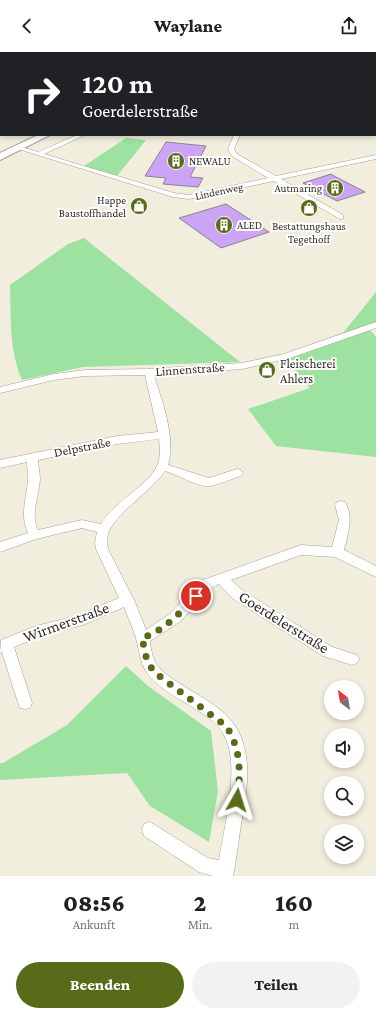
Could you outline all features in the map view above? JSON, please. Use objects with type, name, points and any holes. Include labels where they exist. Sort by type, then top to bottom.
[{"type":"main road","points":[[0,157],[43,136]]},
{"type":"street","points":[[38,154],[80,136]]},
{"type":"street","points":[[237,136],[231,148],[234,155],[340,218]]},
{"type":"street","name":"Lindenweg","points":[[18,148],[178,196],[196,197],[376,157]]},
{"type":"street","name":"Linnenstraße","points":[[0,390],[54,376],[85,373],[149,372],[242,366],[287,356],[376,325]]},
{"type":"street","points":[[149,372],[164,435],[165,451],[162,466],[149,484],[111,518],[103,529],[101,543],[108,563],[127,600],[142,638],[147,661],[154,672],[214,715],[226,726],[234,737],[239,757],[240,786],[225,873],[206,866],[150,830]]},
{"type":"street","name":"Delpstraße","points":[[0,464],[117,440],[164,435]]},
{"type":"street","points":[[32,457],[34,479],[30,502],[29,523],[35,535]]},
{"type":"street","points":[[162,466],[180,470],[202,481],[209,482],[237,473]]},
{"type":"street","points":[[337,552],[345,520],[341,505]]},
{"type":"street","points":[[0,547],[35,535],[82,524],[103,529]]},
{"type":"street","name":"Goerdelerstraße","points":[[142,638],[150,635],[176,617],[205,585],[301,550],[337,552],[376,572]]},
{"type":"street","name":"Goerdelerstraße","points":[[221,578],[237,594],[328,652],[352,660]]},
{"type":"street","name":"Wirmerstraße","points":[[25,703],[3,646],[36,632],[78,621],[127,600]]},
{"type":"green space","points":[[126,138],[146,140],[117,176],[84,166]]},
{"type":"green space","points":[[84,238],[240,362],[83,367],[22,380],[13,345],[10,285],[68,244]]},
{"type":"green space","points":[[376,292],[376,321],[343,333]]},
{"type":"green space","points":[[370,330],[376,337],[376,457],[276,446],[248,409],[310,388],[286,360]]},
{"type":"green space","points":[[126,666],[148,686],[211,731],[218,791],[209,842],[150,806],[127,773],[0,780],[0,763],[3,763],[67,725]]},
{"type":"building","name":"NEWALU","points":[[166,142],[206,146],[190,177],[203,178],[198,187],[163,184],[166,178],[145,176]]},
{"type":"building","name":"Autmaring","points":[[331,174],[365,192],[337,201],[303,183]]},
{"type":"building","name":"ALED","points":[[226,204],[269,232],[221,248],[179,218]]},
{"type":"place","name":"NEWALU","points":[[176,161]]},
{"type":"place","name":"Autmaring","points":[[335,188]]},
{"type":"place","name":"Happe Baustoffhandel","points":[[139,206]]},
{"type":"place","name":"Bestattungshaus Tegethoff","points":[[309,208]]},
{"type":"place","name":"ALED","points":[[224,225]]},
{"type":"place","name":"Fleischerei Ahlers","points":[[267,370]]},
{"type":"route","points":[[196,596],[176,617],[150,635],[142,638],[147,661],[154,672],[214,715],[226,726],[234,737],[239,757],[240,786],[237,800]]}]
